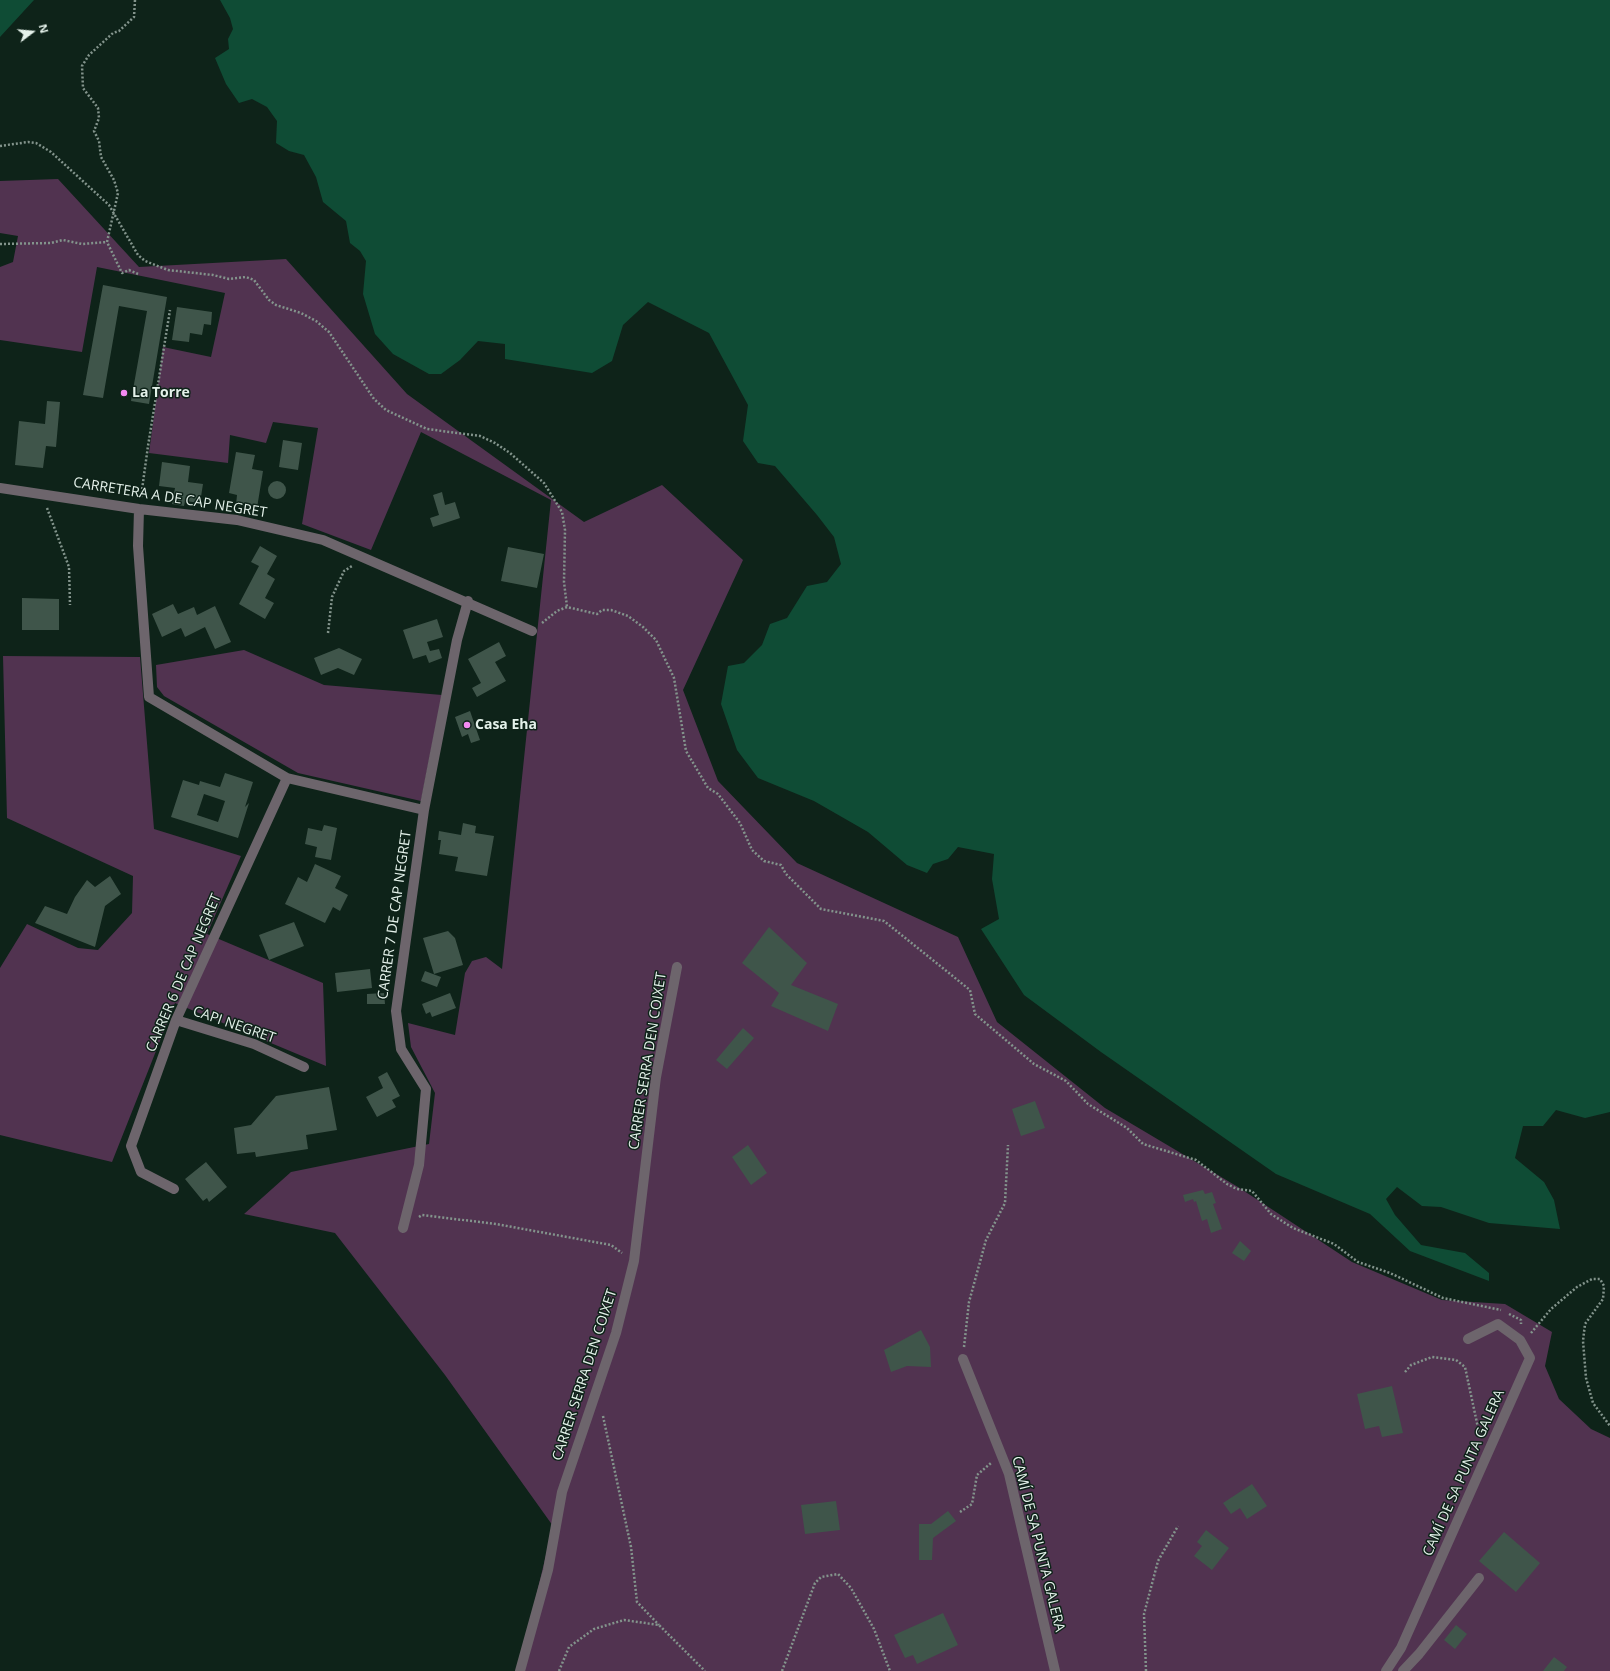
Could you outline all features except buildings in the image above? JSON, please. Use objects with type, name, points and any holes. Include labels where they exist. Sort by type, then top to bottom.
[{"type":"street","name":"CARRETERA A DE CAP NEGRET","points":[[0,488],[44,493],[139,509],[236,520],[323,540],[468,601],[532,631]]},
{"type":"street","points":[[139,509],[138,546],[148,697],[287,778],[424,810]]},
{"type":"street","name":"CARRER 7 DE CAP NEGRET","points":[[403,1228],[419,1165],[426,1089],[401,1049],[396,1011],[424,810],[457,640],[468,601]]},
{"type":"street","name":"CARRER 6 DE CAP NEGRET","points":[[174,1189],[141,1172],[131,1146],[176,1020],[287,778]]},
{"type":"street","name":"CARRER SERRA DEN COIXET","points":[[520,1671],[548,1570],[562,1492],[616,1333],[634,1261],[656,1077],[677,966]]},
{"type":"street","name":"CAPI NEGRET","points":[[176,1020],[254,1044],[304,1068]]},
{"type":"street","name":"CAMÍ DE SA PUNTA GALERA","points":[[1386,1671],[1401,1648],[1530,1358],[1520,1340],[1498,1324],[1468,1338]]},
{"type":"street","name":"CAMÍ DE SA PUNTA GALERA","points":[[963,1359],[1008,1474],[1055,1671]]},
{"type":"street","points":[[1403,1671],[1419,1654],[1479,1578]]},
{"type":"path","points":[[135,0],[134,17],[119,32],[113,33],[89,56],[82,66],[83,88],[98,108],[99,118],[94,130],[99,141],[101,157],[114,180],[118,193],[107,242],[122,273],[129,270],[138,274]]},
{"type":"path","points":[[0,146],[20,141],[36,143],[44,147],[109,206],[138,256],[145,261],[168,270],[214,275],[229,279],[246,277],[254,280],[272,303],[301,313],[323,326],[350,362],[374,399],[386,410],[427,429],[480,436],[488,439],[510,453],[531,470],[549,490],[562,512],[566,530],[564,582],[567,607]]},
{"type":"path","points":[[0,244],[51,243],[63,240],[82,244],[107,242]]},
{"type":"path","points":[[139,509],[170,310]]},
{"type":"path","points":[[44,493],[47,509],[69,567],[70,605]]},
{"type":"path","points":[[328,633],[332,597],[344,571],[363,557]]},
{"type":"path","points":[[532,631],[557,611],[567,607],[597,614],[602,610],[611,610],[628,616],[643,627],[656,640],[674,678],[686,751],[708,788],[718,794],[740,823],[752,850],[764,861],[781,865],[786,874],[821,908],[884,921],[970,990],[975,1014],[1034,1064],[1066,1082],[1088,1104],[1127,1128],[1143,1144],[1196,1160],[1227,1184],[1237,1189],[1252,1191],[1271,1214],[1293,1228],[1334,1244],[1358,1262],[1390,1273],[1443,1298]]},
{"type":"path","points":[[963,1359],[969,1302],[986,1240],[1005,1203],[1008,1145]]},
{"type":"path","points":[[403,1228],[422,1215],[496,1224],[611,1245],[634,1261]]},
{"type":"path","points":[[1520,1340],[1531,1333],[1551,1309],[1577,1287],[1592,1279],[1600,1279],[1604,1286],[1603,1299],[1585,1324],[1583,1341],[1586,1378],[1593,1403],[1610,1426]]},
{"type":"path","points":[[1405,1372],[1411,1365],[1432,1357],[1456,1360],[1465,1367],[1480,1437],[1479,1444]]},
{"type":"path","points":[[602,1411],[631,1547],[637,1602],[705,1671]]},
{"type":"path","points":[[960,1512],[972,1504],[977,1475],[1001,1456]]},
{"type":"path","points":[[1146,1671],[1144,1614],[1158,1561],[1178,1526]]},
{"type":"path","points":[[782,1671],[814,1583],[820,1577],[838,1574],[851,1588],[874,1629],[890,1671]]},
{"type":"path","points":[[559,1671],[569,1647],[594,1629],[624,1620],[659,1625]]},
{"type":"shaded area","points":[[0,0],[34,0],[0,37]]},
{"type":"shaded area","points":[[220,0],[1610,0],[1610,1112],[1585,1118],[1556,1110],[1543,1126],[1523,1126],[1515,1158],[1544,1182],[1554,1200],[1560,1229],[1489,1223],[1441,1207],[1422,1206],[1397,1187],[1386,1199],[1395,1215],[1421,1245],[1465,1253],[1489,1273],[1489,1281],[1410,1251],[1370,1214],[1276,1174],[1101,1052],[1024,995],[981,929],[999,919],[992,879],[994,854],[958,847],[948,859],[933,864],[927,873],[907,865],[868,832],[814,801],[758,778],[737,750],[721,704],[728,666],[744,663],[762,645],[770,624],[787,618],[807,586],[827,582],[841,564],[834,537],[817,515],[775,466],[758,463],[743,441],[748,405],[709,333],[648,302],[623,325],[612,361],[592,373],[505,359],[505,344],[478,341],[460,360],[441,374],[429,374],[393,354],[375,334],[363,294],[366,261],[360,251],[350,243],[346,221],[323,202],[316,177],[304,155],[289,151],[276,143],[277,121],[267,107],[252,99],[239,103],[226,84],[215,58],[229,49],[228,39],[233,29],[230,18]]},
{"type":"shaded area","points":[[58,179],[139,267],[286,259],[407,394],[584,522],[662,485],[743,560],[683,690],[718,781],[797,863],[958,937],[997,1022],[1105,1108],[1238,1187],[1352,1262],[1442,1300],[1505,1304],[1552,1332],[1545,1366],[1559,1399],[1591,1429],[1610,1438],[1610,1671],[518,1671],[553,1526],[445,1375],[335,1233],[244,1214],[291,1172],[429,1144],[435,1093],[411,1047],[408,1023],[455,1035],[465,973],[472,961],[486,957],[502,969],[551,500],[421,432],[371,550],[302,524],[318,428],[273,422],[266,443],[230,435],[228,463],[149,453],[163,347],[211,357],[225,293],[97,267],[82,352],[0,340],[0,267],[13,262],[18,236],[0,233],[0,181]]},
{"type":"shaded area","points":[[244,650],[324,685],[442,695],[421,801],[298,773],[164,696],[157,687],[156,665]]},
{"type":"shaded area","points":[[3,656],[140,657],[154,829],[241,856],[207,934],[323,983],[326,1066],[175,1003],[112,1162],[0,1135],[0,968],[27,924],[78,948],[98,950],[132,913],[133,876],[7,818]]},
{"type":"place","name":"La Torre","points":[[124,393]]},
{"type":"place","name":"Casa Eha","points":[[467,725]]}]
